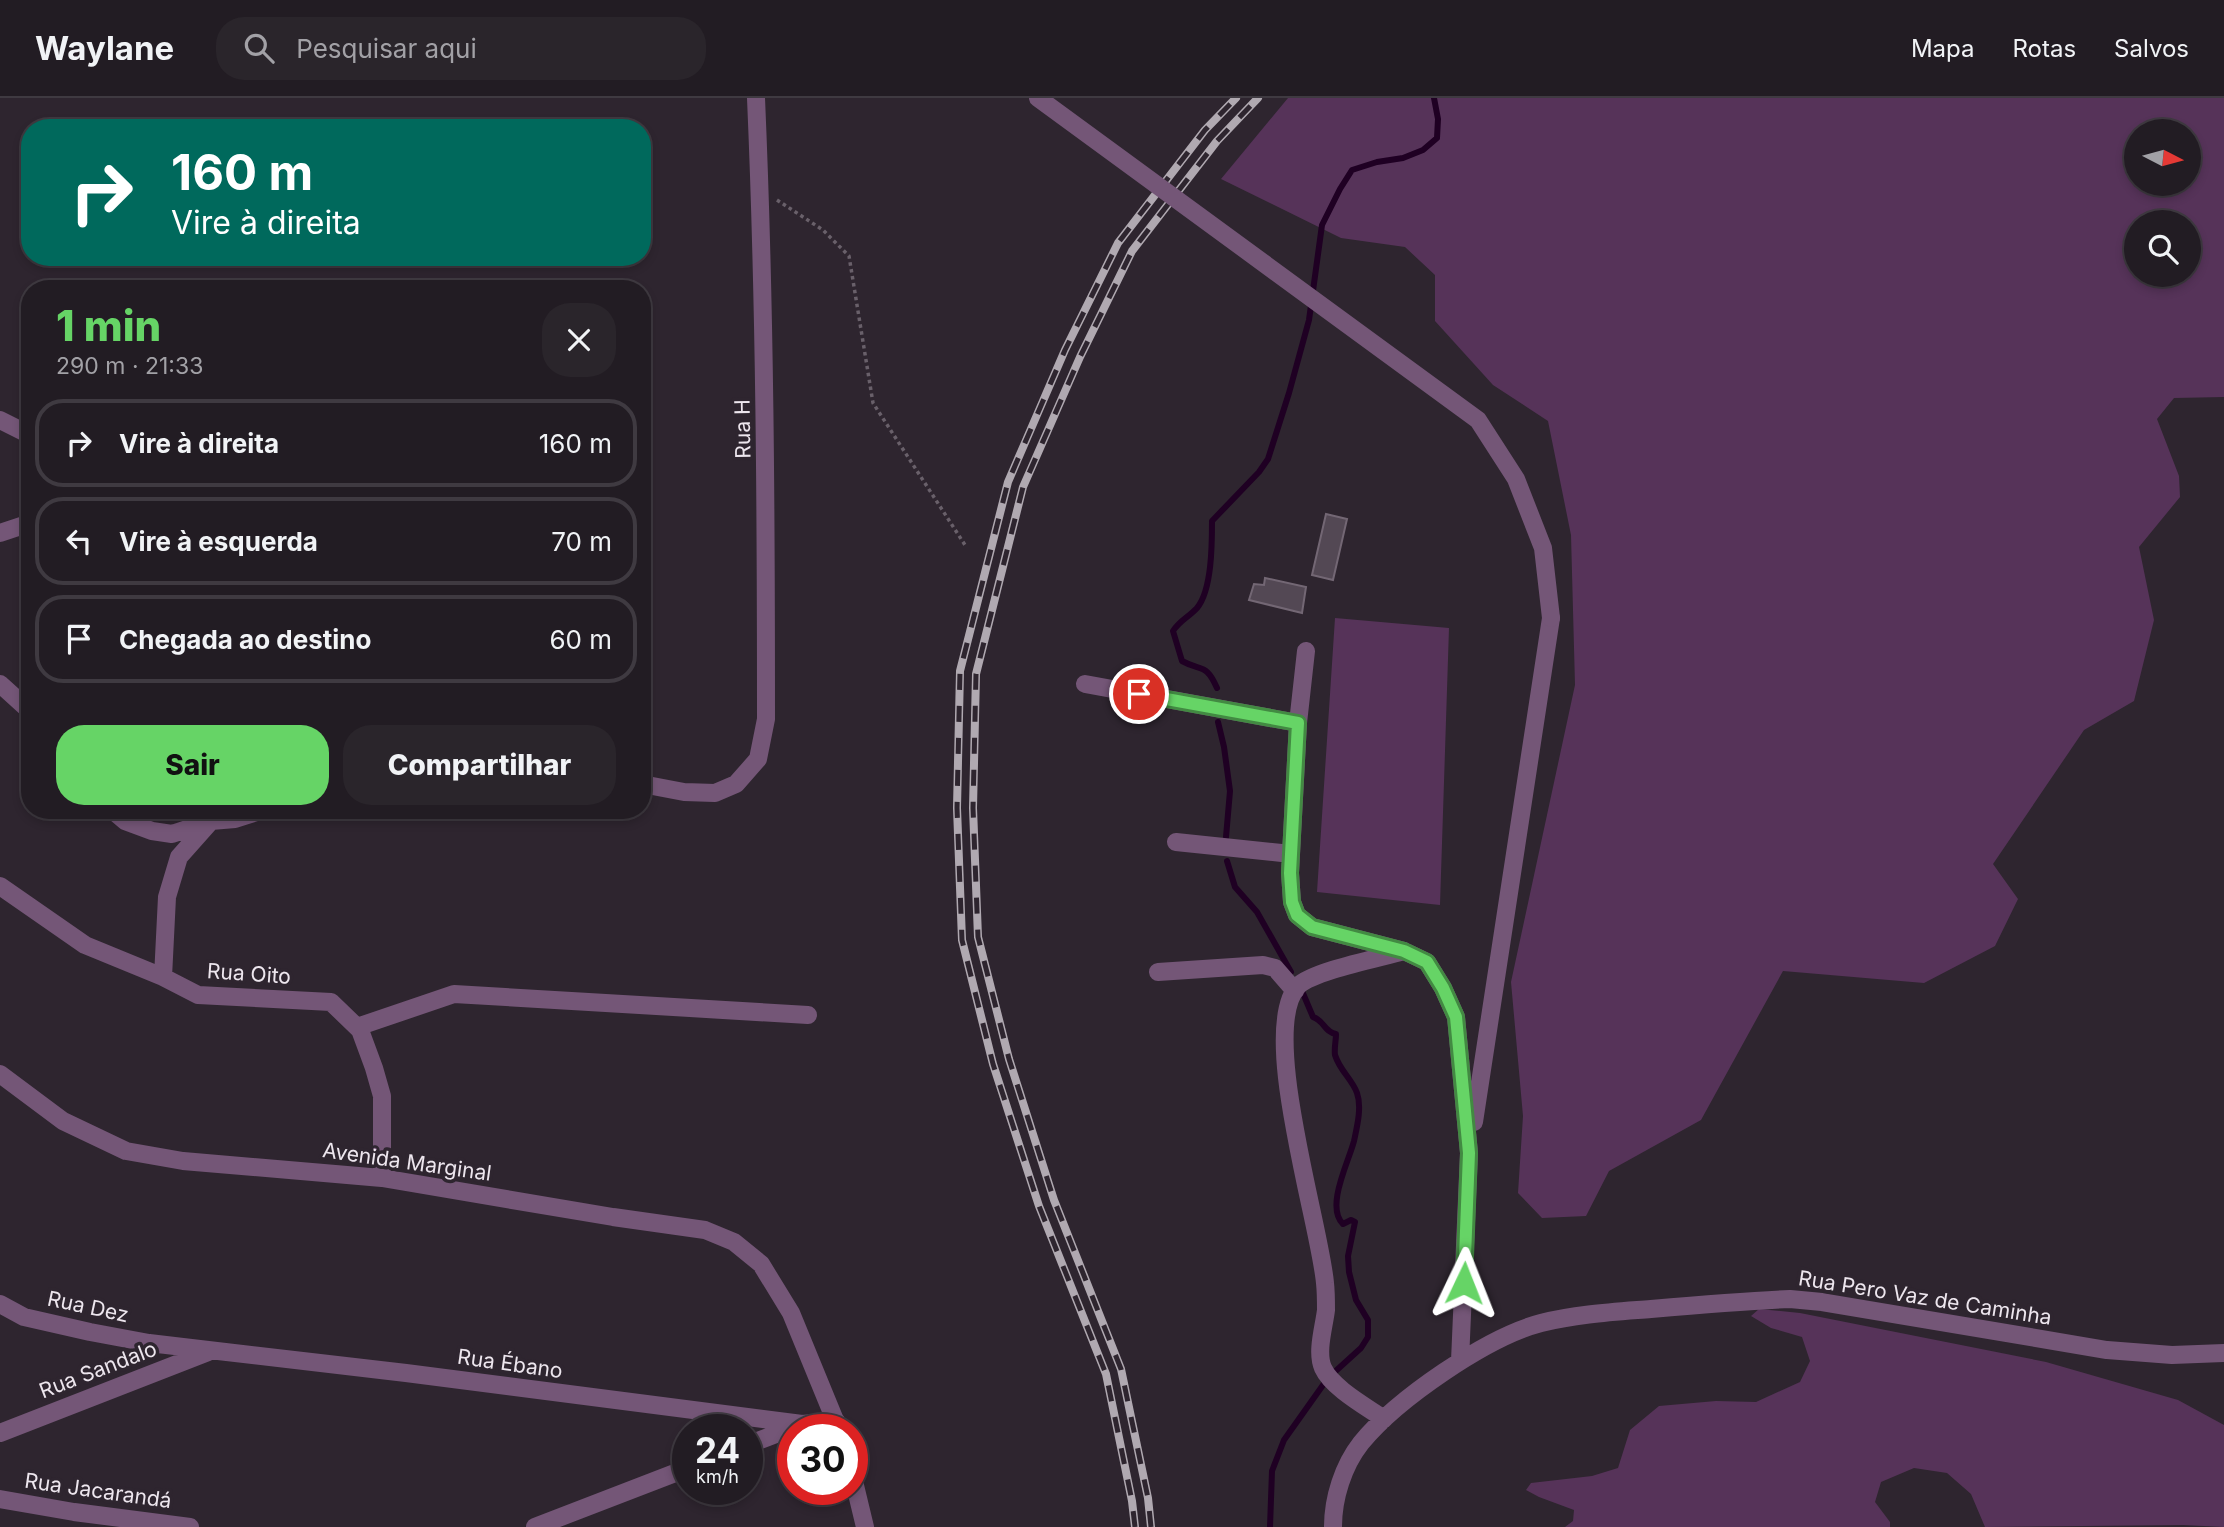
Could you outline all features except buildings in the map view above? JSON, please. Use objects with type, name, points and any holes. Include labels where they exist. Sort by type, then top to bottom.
[{"type":"street","name":"Rua H","points":[[651,786],[684,792],[715,793],[736,784],[758,759],[766,719],[765,379],[756,98]]},
{"type":"street","points":[[1038,98],[1478,419],[1516,478],[1543,548],[1551,618],[1469,1153],[1460,1361]]},
{"type":"street","points":[[0,420],[21,430]]},
{"type":"street","points":[[0,533],[21,526]]},
{"type":"street","points":[[1306,651],[1298,723],[1291,854],[1292,902],[1297,915],[1312,927],[1404,951],[1427,962],[1456,1017],[1469,1153]]},
{"type":"street","points":[[0,684],[21,703]]},
{"type":"street","points":[[1086,684],[1298,723]]},
{"type":"street","points":[[125,819],[152,831],[172,834],[211,821],[235,819]]},
{"type":"street","points":[[163,977],[167,897],[179,857],[211,821]]},
{"type":"street","points":[[1176,842],[1291,854]]},
{"type":"street","name":"Rua Oito","points":[[0,886],[85,945],[163,977],[198,995],[331,1002],[357,1027],[374,1068],[382,1096],[382,1178]]},
{"type":"street","points":[[1384,1419],[1340,1388],[1324,1370],[1322,1350],[1325,1281],[1285,1065],[1284,1034],[1288,1002],[1298,986],[1313,976],[1404,951]]},
{"type":"street","points":[[1158,972],[1263,965],[1275,968],[1295,991]]},
{"type":"street","points":[[357,1027],[454,994],[808,1015]]},
{"type":"street","name":"Avenida Marginal","points":[[0,1074],[63,1121],[126,1151],[183,1161],[382,1178],[705,1230],[734,1242],[761,1264],[791,1313],[832,1414]]},
{"type":"street","name":"Rua Pero Vaz de Caminha","points":[[1333,1527],[1333,1514],[1342,1475],[1360,1444],[1384,1419],[1460,1361],[1513,1331],[1581,1315],[1790,1299],[1822,1302],[2107,1350],[2172,1355],[2224,1353]]},
{"type":"street","name":"Rua Dez","points":[[0,1304],[24,1317],[90,1332],[212,1351]]},
{"type":"street","name":"Rua Ébano","points":[[212,1351],[777,1421]]},
{"type":"street","name":"Rua Sandalo","points":[[0,1433],[212,1351]]},
{"type":"street","points":[[535,1527],[672,1474]]},
{"type":"street","name":"Rua Jacarandá","points":[[0,1499],[190,1527]]},
{"type":"street","points":[[860,1505],[865,1527]]},
{"type":"path","points":[[760,190],[823,230],[849,256],[873,403],[965,545]]},
{"type":"shaded area","points":[[1288,98],[2224,98],[2224,397],[2174,398],[2157,419],[2179,476],[2180,497],[2139,547],[2154,620],[2134,701],[2084,730],[1993,864],[2018,899],[1995,946],[1924,983],[1783,971],[1701,1120],[1609,1171],[1586,1216],[1542,1218],[1518,1193],[1523,1116],[1511,982],[1575,685],[1571,535],[1548,421],[1493,385],[1435,321],[1435,275],[1405,247],[1341,238],[1221,179]]},
{"type":"shaded area","points":[[1335,618],[1449,628],[1440,905],[1317,892]]},
{"type":"shaded area","points":[[1759,1309],[1800,1313],[2046,1362],[2178,1400],[2224,1425],[2224,1527],[1985,1527],[1971,1494],[1947,1473],[1914,1468],[1881,1482],[1875,1502],[1890,1522],[1890,1527],[1565,1527],[1573,1521],[1574,1510],[1526,1490],[1531,1483],[1592,1476],[1618,1468],[1630,1430],[1659,1406],[1716,1401],[1756,1402],[1800,1382],[1810,1361],[1802,1337],[1771,1328],[1751,1316]]},
{"type":"waterway","points":[[1217,688],[1206,671],[1182,661],[1173,631],[1197,608],[1206,590],[1212,521],[1268,459],[1309,320],[1322,225],[1340,189],[1352,170],[1403,158],[1423,150],[1437,138],[1438,119],[1434,98]]},
{"type":"waterway","points":[[1218,722],[1230,791],[1226,837]]},
{"type":"waterway","points":[[1227,861],[1235,887],[1257,912],[1291,972]]},
{"type":"waterway","points":[[1270,1527],[1272,1471],[1284,1440],[1328,1378],[1361,1348],[1368,1337],[1368,1320],[1356,1300],[1349,1272],[1348,1256],[1355,1222],[1351,1220],[1343,1224],[1336,1207],[1340,1184],[1354,1141],[1359,1111],[1358,1099],[1355,1088],[1335,1055],[1336,1034],[1313,1017],[1302,991]]},
{"type":"railway","points":[[1135,1527],[1106,1374],[1039,1206],[993,1064],[962,940],[957,808],[960,671],[1008,482],[1065,350],[1118,243],[1205,130],[1236,98]]},
{"type":"railway","points":[[1151,1527],[1148,1498],[1121,1369],[1054,1200],[1009,1059],[978,937],[973,808],[976,674],[1023,487],[1080,357],[1132,251],[1217,141],[1258,98]]},
{"type":"route","points":[[1139,694],[1298,723],[1290,873],[1292,902],[1297,915],[1312,927],[1404,951],[1427,962],[1456,1017],[1469,1153],[1464,1283]]}]
